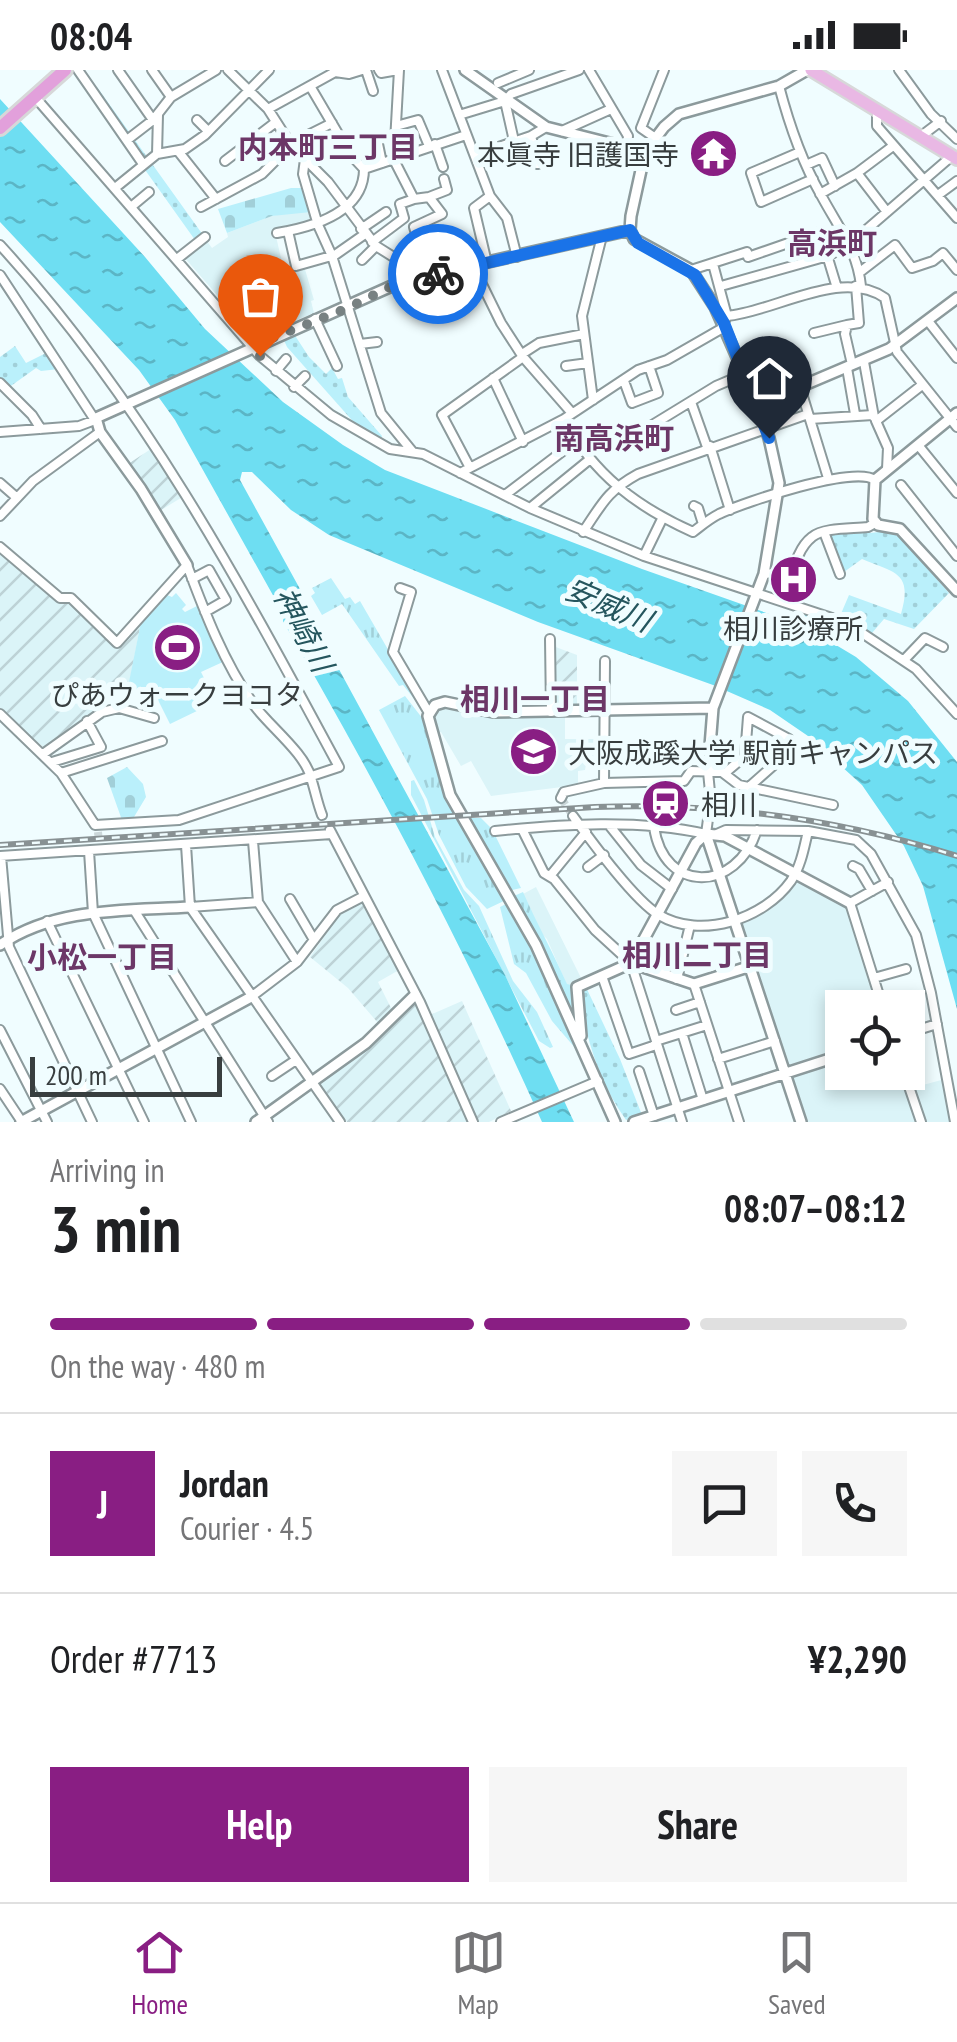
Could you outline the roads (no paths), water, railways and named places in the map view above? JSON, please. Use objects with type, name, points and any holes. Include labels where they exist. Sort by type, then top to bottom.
[{"type":"highway","points":[[0,128],[65,70]]},
{"type":"main road","points":[[809,70],[955,156]]},
{"type":"street","points":[[78,70],[143,164]]},
{"type":"street","points":[[118,70],[155,118],[156,154]]},
{"type":"street","points":[[152,70],[171,97]]},
{"type":"street","points":[[127,140],[155,118],[171,97],[216,70]]},
{"type":"street","points":[[228,70],[268,109],[291,145],[368,238],[423,277]]},
{"type":"street","points":[[115,188],[156,154],[178,151],[208,136],[246,91],[270,70]]},
{"type":"street","points":[[268,109],[334,71],[350,74],[364,70],[373,91]]},
{"type":"street","points":[[379,70],[381,74],[398,70],[394,160],[414,199]]},
{"type":"street","points":[[442,70],[489,193],[507,218],[517,257]]},
{"type":"street","points":[[466,70],[497,88]]},
{"type":"street","points":[[493,70],[514,141]]},
{"type":"street","points":[[497,88],[529,70]]},
{"type":"street","points":[[459,116],[579,70]]},
{"type":"street","points":[[589,70],[628,136],[627,148]]},
{"type":"street","points":[[654,137],[641,128],[664,70]]},
{"type":"street","points":[[726,320],[690,270],[634,239],[630,230],[645,152],[654,137],[679,114],[779,86],[809,70]]},
{"type":"street","points":[[899,70],[957,139]]},
{"type":"street","points":[[310,86],[350,154],[364,168]]},
{"type":"street","points":[[779,86],[800,152],[820,194],[851,243],[860,272],[859,323],[814,332]]},
{"type":"street","points":[[35,97],[250,347],[294,387],[359,434],[390,450],[412,451],[583,532],[644,556],[848,623],[904,660],[946,698],[957,714]]},
{"type":"street","points":[[505,101],[546,127],[645,152]]},
{"type":"street","points":[[562,131],[611,109]]},
{"type":"street","points":[[877,111],[877,126],[957,218]]},
{"type":"street","points":[[197,120],[208,136]]},
{"type":"street","points":[[396,126],[418,120],[443,166]]},
{"type":"street","points":[[920,137],[941,121]]},
{"type":"street","points":[[224,161],[276,122]]},
{"type":"street","points":[[200,207],[262,174],[291,145],[332,124]]},
{"type":"street","points":[[476,154],[546,127]]},
{"type":"street","points":[[364,168],[466,135]]},
{"type":"street","points":[[530,136],[538,164]]},
{"type":"street","points":[[377,139],[382,163]]},
{"type":"street","points":[[820,194],[893,146]]},
{"type":"street","points":[[178,151],[216,199]]},
{"type":"street","points":[[800,152],[751,173],[761,202],[813,179]]},
{"type":"street","points":[[721,286],[828,256],[851,243],[955,156]]},
{"type":"street","points":[[308,162],[324,158]]},
{"type":"street","points":[[806,165],[822,158],[835,186]]},
{"type":"street","points":[[308,162],[303,174],[381,413],[412,451]]},
{"type":"street","points":[[277,233],[318,225],[345,208],[360,190],[364,168]]},
{"type":"street","points":[[856,173],[886,212]]},
{"type":"street","points":[[288,231],[296,266],[332,256],[404,218],[400,204],[447,190],[444,178]]},
{"type":"street","points":[[938,195],[957,181]]},
{"type":"street","points":[[487,264],[474,208],[501,186]]},
{"type":"street","points":[[131,207],[149,192]]},
{"type":"street","points":[[423,277],[414,227],[442,214],[429,197]]},
{"type":"street","points":[[362,260],[368,238],[386,212]]},
{"type":"street","points":[[0,432],[80,426],[402,281],[630,230]]},
{"type":"street","points":[[690,270],[747,252],[748,257],[820,232],[837,288]]},
{"type":"street","points":[[592,400],[584,305],[602,236]]},
{"type":"street","points":[[177,259],[205,237]]},
{"type":"street","points":[[0,245],[129,401],[220,550],[338,767],[179,820],[96,840],[0,856],[3,942],[92,1122]]},
{"type":"street","points":[[860,272],[895,245],[912,268],[934,261],[943,253],[957,270]]},
{"type":"street","points":[[0,262],[10,255]]},
{"type":"street","points":[[710,792],[715,703],[764,574],[779,494],[774,458],[726,320],[721,286],[712,264]]},
{"type":"street","points":[[472,266],[501,323],[568,415],[577,444],[615,487],[662,517],[692,532],[730,510],[828,478],[868,475],[875,480]]},
{"type":"street","points":[[0,275],[187,565],[205,612],[254,705],[312,778],[312,790],[322,814]]},
{"type":"street","points":[[460,473],[523,442],[648,366],[667,360],[720,329],[726,320],[837,288],[859,286],[884,298],[895,346],[922,385],[955,419],[875,480],[874,523]]},
{"type":"street","points":[[757,405],[895,346],[957,298]]},
{"type":"street","points":[[315,319],[327,353],[337,366]]},
{"type":"street","points":[[928,320],[957,358]]},
{"type":"street","points":[[847,325],[855,414]]},
{"type":"street","points":[[470,466],[442,415],[540,343],[584,334]]},
{"type":"street","points":[[360,344],[377,342]]},
{"type":"street","points":[[276,371],[286,359]]},
{"type":"street","points":[[504,495],[542,464],[577,444],[597,436],[649,427],[745,374],[792,361],[828,478]]},
{"type":"street","points":[[566,366],[588,362]]},
{"type":"street","points":[[864,362],[874,418],[888,448],[888,469]]},
{"type":"street","points":[[624,381],[632,402],[658,392],[648,366]]},
{"type":"street","points":[[294,387],[305,376]]},
{"type":"street","points":[[494,378],[523,442]]},
{"type":"street","points":[[0,383],[41,429]]},
{"type":"street","points":[[583,532],[615,487],[664,462],[809,416],[855,414],[874,418],[922,385]]},
{"type":"street","points":[[691,402],[730,510]]},
{"type":"street","points":[[0,516],[16,497],[100,432]]},
{"type":"street","points":[[918,444],[957,494]]},
{"type":"street","points":[[530,508],[590,460]]},
{"type":"street","points":[[0,483],[16,497]]},
{"type":"street","points":[[901,484],[957,556]]},
{"type":"street","points":[[694,506],[703,524]]},
{"type":"street","points":[[644,556],[662,517]]},
{"type":"street","points":[[764,574],[796,564],[811,537],[874,523],[900,529],[957,591]]},
{"type":"street","points":[[824,532],[840,574]]},
{"type":"street","points":[[0,548],[60,598],[71,598],[117,643],[187,565]]},
{"type":"street","points":[[192,579],[209,570],[226,600],[205,612]]},
{"type":"street","points":[[400,588],[411,592],[393,652],[429,713]]},
{"type":"street","points":[[904,660],[925,638],[943,646]]},
{"type":"street","points":[[550,639],[551,712]]},
{"type":"street","points":[[604,783],[606,661]]},
{"type":"street","points":[[946,698],[957,689]]},
{"type":"street","points":[[615,1122],[594,1083],[581,1044],[523,919],[448,791],[428,728],[429,713],[435,705],[446,702],[492,712],[603,711],[715,703]]},
{"type":"street","points":[[43,754],[102,712],[119,708],[154,718]]},
{"type":"street","points":[[0,714],[61,772],[96,840],[93,913],[191,1122]]},
{"type":"street","points":[[561,798],[562,792],[604,783],[684,782],[692,771],[709,776],[725,773],[745,756],[748,717],[789,739],[793,748],[749,787]]},
{"type":"street","points":[[52,762],[101,747],[88,720]]},
{"type":"street","points":[[61,772],[162,741]]},
{"type":"street","points":[[725,773],[739,786],[834,805]]},
{"type":"street","points":[[573,816],[658,914],[690,924],[736,919],[766,907],[795,874],[808,830]]},
{"type":"street","points":[[708,819],[721,874],[801,1122]]},
{"type":"street","points":[[609,826],[641,865],[672,889]]},
{"type":"street","points":[[495,831],[609,826],[683,828],[712,834],[850,903],[878,990]]},
{"type":"street","points":[[654,827],[660,849],[681,871],[701,877],[721,874],[738,864],[750,850],[757,830]]},
{"type":"street","points":[[522,829],[544,873],[631,963],[694,984],[751,966]]},
{"type":"street","points":[[550,876],[583,829]]},
{"type":"street","points":[[581,1044],[576,989],[631,963],[696,843],[726,830],[808,830],[856,840],[871,854],[916,935],[955,1122]]},
{"type":"street","points":[[96,840],[186,845],[330,832],[416,996],[473,1122]]},
{"type":"street","points":[[253,841],[258,902],[298,962]]},
{"type":"street","points":[[186,845],[190,907],[340,1122]]},
{"type":"street","points":[[588,868],[604,855]]},
{"type":"street","points":[[853,866],[872,891]]},
{"type":"street","points":[[850,903],[888,882]]},
{"type":"street","points":[[0,1090],[22,1122],[251,998],[298,962],[337,910],[364,896]]},
{"type":"street","points":[[290,899],[314,940]]},
{"type":"street","points":[[3,942],[47,921],[93,913],[258,902]]},
{"type":"street","points":[[134,910],[262,1120],[366,1044],[416,996]]},
{"type":"street","points":[[47,921],[144,1122]]},
{"type":"street","points":[[677,979],[690,924]]},
{"type":"street","points":[[150,937],[162,930]]},
{"type":"street","points":[[631,963],[682,1122]]},
{"type":"street","points":[[874,978],[906,969]]},
{"type":"street","points":[[602,976],[629,1054],[707,1024]]},
{"type":"street","points":[[694,984],[739,1122]]},
{"type":"street","points":[[676,1010],[700,1002]]},
{"type":"street","points":[[925,1028],[937,1024]]},
{"type":"street","points":[[0,1030],[48,1122]]},
{"type":"street","points":[[682,1033],[703,1100]]},
{"type":"street","points":[[718,1059],[775,1041]]},
{"type":"street","points":[[272,1076],[296,1060]]},
{"type":"street","points":[[634,1122],[825,1060]]},
{"type":"street","points":[[654,1116],[640,1074],[664,1069]]},
{"type":"street","points":[[501,1122],[594,1083]]},
{"type":"street","points":[[910,1090],[921,1122]]},
{"type":"water","points":[[0,99],[145,257],[205,329],[283,402],[343,445],[385,470],[642,569],[792,622],[801,620],[805,614],[821,619],[821,636],[856,657],[908,701],[957,762],[957,1009],[923,886],[904,846],[862,785],[808,736],[770,710],[713,685],[538,622],[329,535],[291,510],[252,472],[242,472],[240,480],[300,589],[297,592],[505,975],[574,1122],[542,1122],[419,868],[175,420],[139,370],[0,222]]},
{"type":"tunnel","points":[[708,819],[710,792]]},
{"type":"tunnel","points":[[561,798],[573,816]]},
{"type":"tunnel","points":[[98,832],[99,842]]},
{"type":"railway","points":[[0,845],[641,806],[733,811],[823,823],[957,856]]},
{"type":"place","name":"本眞寺 旧護国寺","points":[[714,154]]},
{"type":"place","name":"相川診療所","points":[[793,580]]},
{"type":"place","name":"ぴあウォークヨコタ","points":[[177,647]]},
{"type":"place","name":"大阪成蹊大学 駅前キャンパス","points":[[533,752]]},
{"type":"place","name":"相川","points":[[666,804]]},
{"type":"district","name":"内本町三丁目","points":[[328,146]]},
{"type":"district","name":"高浜町","points":[[832,242]]},
{"type":"district","name":"南高浜町","points":[[614,437]]},
{"type":"district","name":"相川一丁目","points":[[535,698]]},
{"type":"district","name":"相川二丁目","points":[[697,954]]},
{"type":"district","name":"小松一丁目","points":[[102,956]]},
{"type":"water label","name":"安威川","points":[[609,604]]},
{"type":"water label","name":"神崎川","points":[[304,629]]}]
